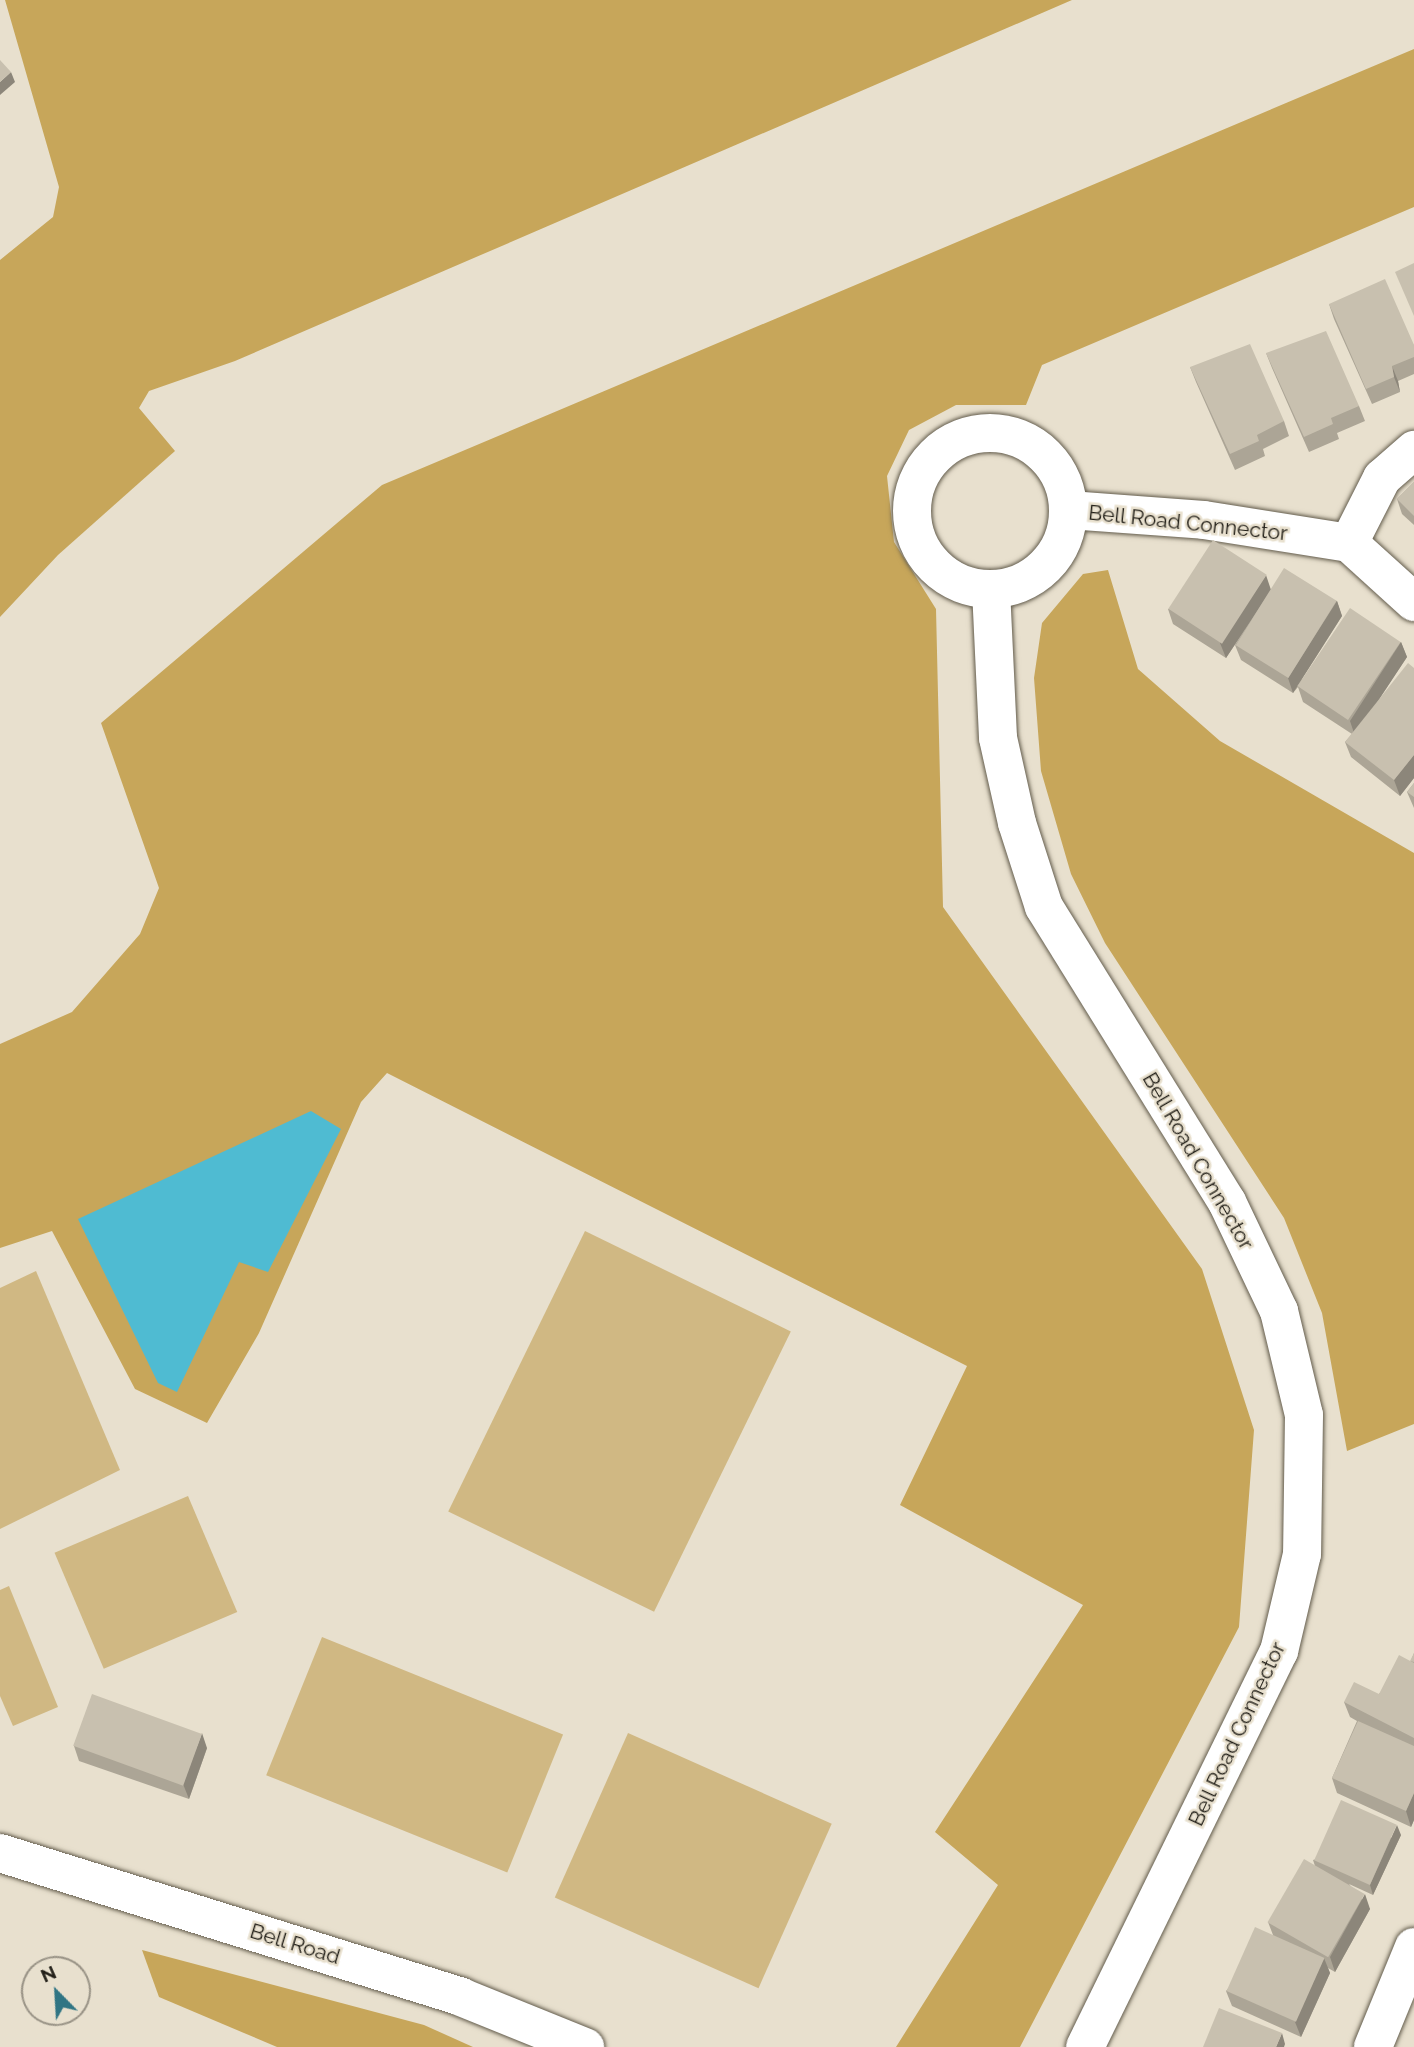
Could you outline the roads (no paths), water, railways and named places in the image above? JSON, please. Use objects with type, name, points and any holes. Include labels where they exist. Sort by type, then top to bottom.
[{"type":"street","name":"Bell Road Connector","points":[[979,433],[1023,439],[1056,468],[1069,510],[1066,529],[1049,562],[1018,584],[991,589],[946,577],[932,565],[913,532],[914,488],[939,451],[979,433]]},
{"type":"street","points":[[1414,450],[1382,478],[1349,543],[1414,602]]},
{"type":"street","name":"Bell Road Connector","points":[[1069,510],[1204,520],[1349,543]]},
{"type":"street","name":"Bell Road Connector","points":[[991,589],[998,738],[1017,823],[1044,907],[1227,1202],[1279,1311],[1304,1415],[1302,1554],[1279,1651],[1085,2047]]},
{"type":"street","name":"Bell Road","points":[[0,1853],[461,1997],[585,2047]]},
{"type":"street","points":[[1373,2047],[1414,1947]]},
{"type":"water","points":[[311,1111],[341,1129],[268,1272],[239,1262],[177,1392],[158,1383],[78,1219]]}]
